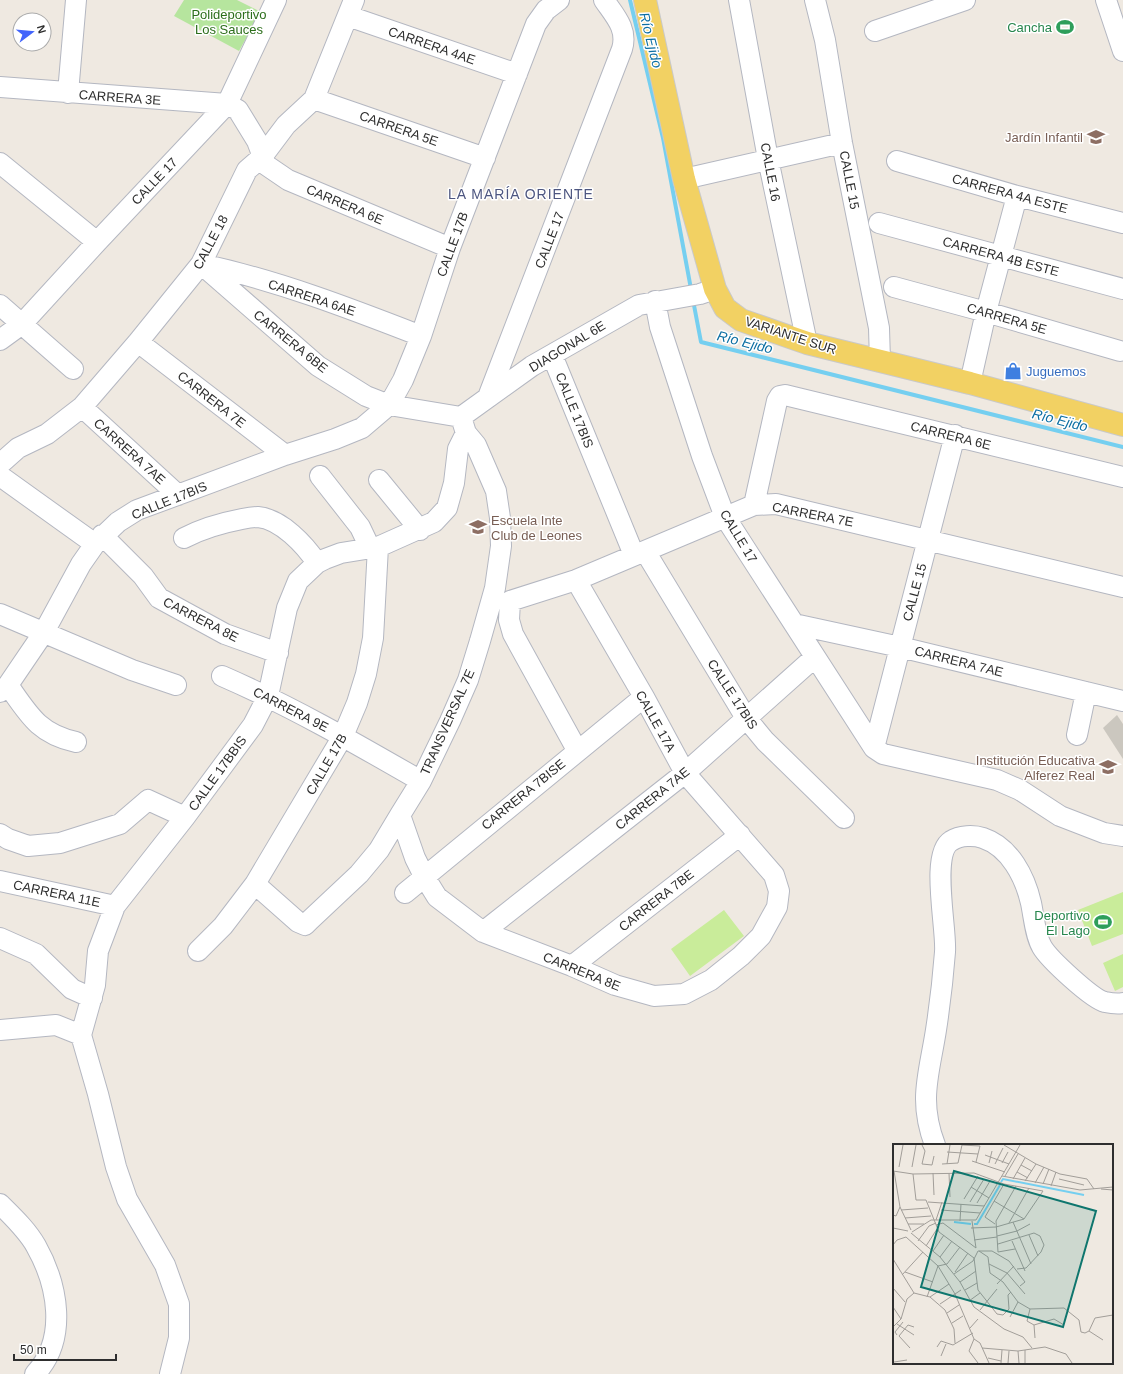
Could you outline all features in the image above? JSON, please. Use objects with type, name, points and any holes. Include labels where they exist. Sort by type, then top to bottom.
[{"type":"main road","name":"VARIANTE SUR","points":[[645,0],[684,179],[700,294],[726,308],[741,320],[807,342],[970,383],[1123,425]]},
{"type":"street","points":[[68,93],[76,0]]},
{"type":"street","name":"CALLE 17","points":[[0,340],[22,324],[97,242],[233,107],[276,0]]},
{"type":"street","name":"CALLE 17B","points":[[389,405],[403,380],[420,336],[450,248],[536,24],[546,10],[559,0]]},
{"type":"street","name":"CALLE 17","points":[[488,397],[508,349],[625,38],[619,21],[604,0]]},
{"type":"street","name":"CALLE 16","points":[[739,0],[768,159],[807,342]]},
{"type":"street","name":"CALLE 15","points":[[815,0],[825,40],[842,143],[880,328],[880,361]]},
{"type":"street","points":[[875,30],[965,0]]},
{"type":"street","points":[[1106,0],[1123,51]]},
{"type":"street","name":"CARRERA 4AE","points":[[351,8],[517,74]]},
{"type":"street","name":"CALLE 18","points":[[0,464],[18,448],[47,434],[82,407],[138,342],[201,264],[247,170],[260,149],[314,99],[351,8]]},
{"type":"street","name":"CARRERA 3E","points":[[0,88],[233,107]]},
{"type":"street","name":"CARRERA 5E","points":[[314,99],[485,158]]},
{"type":"street","name":"CARRERA 6E","points":[[233,107],[260,149],[266,165],[272,171],[288,180],[450,248]]},
{"type":"street","points":[[684,179],[842,143]]},
{"type":"street","name":"CARRERA 4A ESTE","points":[[897,161],[1017,196],[1123,223]]},
{"type":"street","points":[[0,163],[97,242]]},
{"type":"street","points":[[970,383],[1000,256],[1017,196]]},
{"type":"street","name":"CARRERA 4B ESTE","points":[[879,223],[1123,289]]},
{"type":"street","name":"CARRERA 6AE","points":[[201,264],[229,270],[358,311],[420,336]]},
{"type":"street","name":"CARRERA 6BE","points":[[201,264],[318,366],[366,396],[389,405],[463,425]]},
{"type":"street","name":"CARRERA 5E","points":[[894,288],[986,312],[1120,351]]},
{"type":"street","name":"DIAGONAL 6E","points":[[463,425],[488,397],[532,366],[618,315],[639,305],[700,294]]},
{"type":"street","name":"CALLE 17","points":[[655,302],[660,327],[702,456],[725,517],[874,748]]},
{"type":"street","points":[[0,305],[73,369]]},
{"type":"street","name":"CARRERA 7E","points":[[138,342],[285,455]]},
{"type":"street","points":[[508,349],[532,366]]},
{"type":"street","name":"CALLE 17BIS","points":[[552,355],[640,553],[746,718],[764,741],[844,818]]},
{"type":"street","name":"CARRERA 6E","points":[[754,505],[777,401],[780,396],[785,395],[1123,476]]},
{"type":"street","name":"CALLE 17BIS","points":[[4,689],[44,632],[81,564],[99,539],[118,522],[137,510],[362,428],[389,405]]},
{"type":"street","name":"CARRERA 7AE","points":[[82,407],[178,495]]},
{"type":"street","name":"CALLE 17BBIS","points":[[81,1035],[95,985],[98,952],[115,906],[185,817],[253,725],[268,696],[287,608],[298,581],[317,563],[341,553],[374,548],[420,530],[434,522],[447,508],[454,483],[458,449],[463,425]]},
{"type":"street","name":"TRANSVERSAL 7E","points":[[255,884],[298,922],[305,925],[359,874],[379,850],[421,781],[468,680],[495,588],[502,546],[496,491],[476,445],[463,425]]},
{"type":"street","name":"CALLE 15","points":[[874,748],[955,435]]},
{"type":"street","name":"CARRERA 8E","points":[[0,476],[99,539],[143,576],[160,598],[225,634],[278,652]]},
{"type":"street","points":[[320,476],[360,527],[374,548]]},
{"type":"street","points":[[380,480],[420,530]]},
{"type":"street","name":"CARRERA 7E","points":[[510,601],[576,580],[754,505],[776,504],[929,539],[1123,587]]},
{"type":"street","points":[[184,538],[220,523],[257,517],[266,519],[294,534],[306,547],[317,563]]},
{"type":"street","name":"CALLE 17B","points":[[198,951],[223,926],[255,884],[343,736],[357,703],[368,667],[373,638],[374,548]]},
{"type":"street","name":"CALLE 17A","points":[[576,580],[644,697],[685,773],[740,834],[774,875],[778,890]]},
{"type":"street","points":[[495,588],[510,601],[509,620],[513,634],[577,750]]},
{"type":"street","points":[[0,614],[132,670],[176,685]]},
{"type":"street","name":"CARRERA 7AE","points":[[794,624],[900,647],[1123,701]]},
{"type":"street","name":"CARRERA 7AE","points":[[483,932],[685,773],[815,657]]},
{"type":"street","name":"CARRERA 9E","points":[[222,676],[268,696],[343,736],[421,781]]},
{"type":"street","points":[[4,689],[42,729],[61,738],[76,742]]},
{"type":"street","points":[[1077,735],[1086,692]]},
{"type":"street","name":"CARRERA 7BISE","points":[[405,893],[577,750],[644,697]]},
{"type":"street","points":[[874,748],[883,754],[997,780],[1020,790],[1060,816],[1104,833],[1123,836]]},
{"type":"street","points":[[0,834],[8,839],[28,846],[60,843],[120,824],[148,800],[185,817]]},
{"type":"street","name":"CARRERA 8E","points":[[400,815],[415,858],[424,876],[438,897],[483,932],[572,966],[615,986],[654,996],[684,994],[710,980],[741,956],[761,936],[777,907],[778,890]]},
{"type":"street","name":"CARRERA 7BE","points":[[572,966],[740,834]]},
{"type":"street","points":[[936,1144],[926,1118],[927,1078],[943,980],[946,940],[941,903],[941,870],[946,845],[952,840],[970,836],[978,836],[991,840],[1001,848],[1020,872],[1031,901],[1041,946],[1051,959],[1084,988],[1104,1002],[1123,1002]]},
{"type":"street","name":"CARRERA 11E","points":[[0,881],[115,906]]},
{"type":"street","points":[[0,938],[36,954],[72,989],[92,998]]},
{"type":"street","points":[[0,1030],[56,1025],[81,1035],[98,1094],[116,1167],[127,1199],[165,1264],[179,1304],[179,1338],[170,1374]]},
{"type":"street","points":[[0,1204],[16,1220],[35,1245],[49,1272],[56,1307],[53,1346],[44,1365],[35,1374]]},
{"type":"green space","name":"Polideportivo Los Sauces","points":[[184,0],[237,0],[261,12],[239,51],[174,16]]},
{"type":"green space","name":"Deportivo El Lago","points":[[1123,892],[1123,934],[1092,946],[1078,910]]},
{"type":"green space","points":[[724,910],[744,936],[690,976],[671,949]]},
{"type":"green space","name":"Deportivo El Lago","points":[[1123,954],[1123,987],[1115,991],[1103,963]]},
{"type":"building","points":[[1117,715],[1123,724],[1123,759],[1103,728]]},
{"type":"waterway","name":"Río Ejido","points":[[630,0],[663,138],[691,289]]},
{"type":"waterway","name":"Río Ejido","points":[[693,300],[701,342],[1123,447]]},
{"type":"place","name":"Cancha","points":[[1065,27]]},
{"type":"place","name":"Jardín Infantil","points":[[1096,137]]},
{"type":"place","name":"Juguemos","points":[[1013,371]]},
{"type":"place","name":"Escuela Inte Club de Leones","points":[[478,527]]},
{"type":"place","name":"Institución Educativa Alferez Real","points":[[1108,767]]},
{"type":"place","name":"Deportivo El Lago","points":[[1103,922]]},
{"type":"district","name":"LA MARÍA ORIENTE","points":[[521,194]]}]
